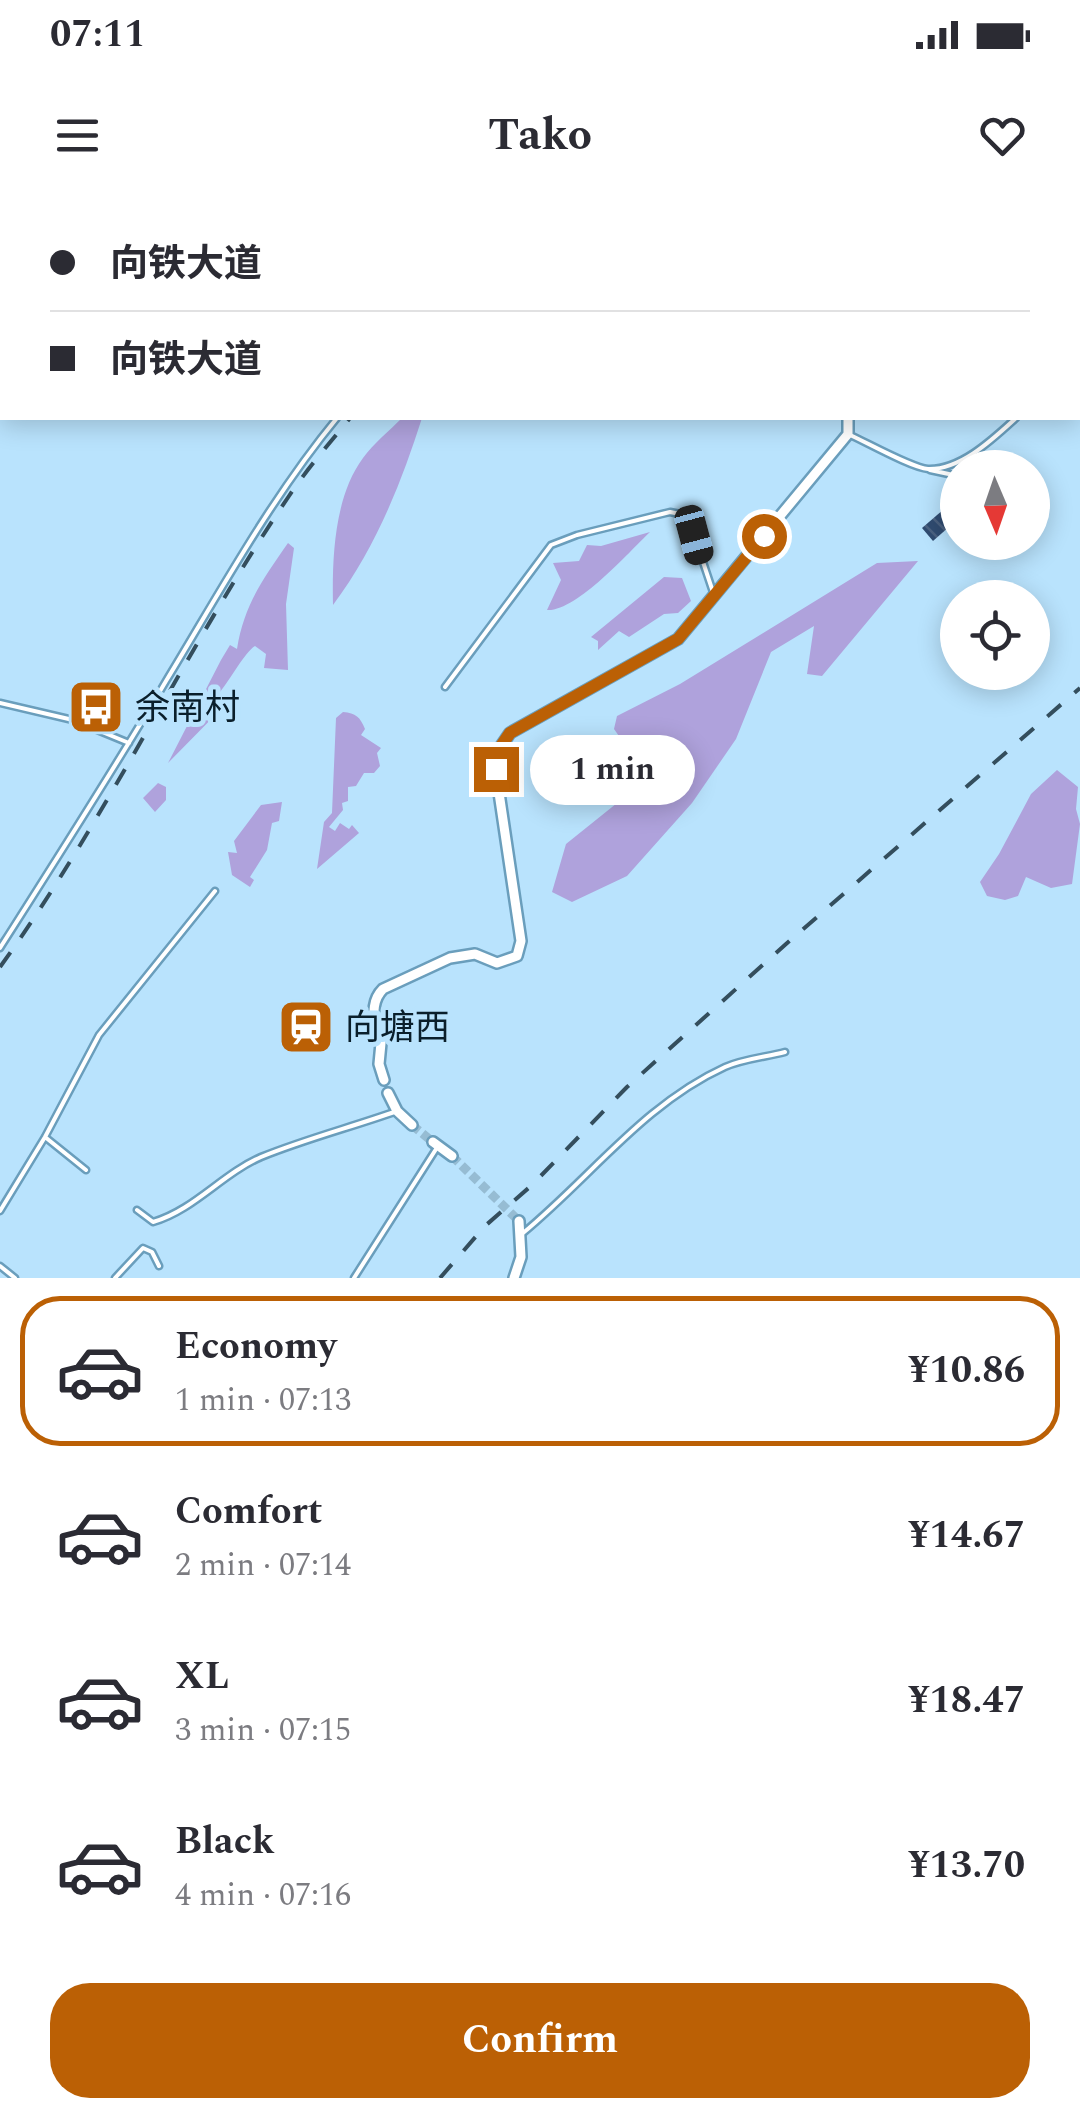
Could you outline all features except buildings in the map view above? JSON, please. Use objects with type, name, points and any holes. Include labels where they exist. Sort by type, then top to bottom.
[{"type":"street","points":[[496,769],[495,755],[510,733],[678,639],[848,434],[848,420]]},
{"type":"street","points":[[375,1031],[374,1009],[382,989],[450,958],[475,954],[496,963],[517,956],[521,941],[498,786]]},
{"type":"street","points":[[381,1044],[379,1064],[384,1080]]},
{"type":"street","points":[[388,1094],[397,1112],[412,1126]]},
{"type":"street","points":[[435,1144],[452,1156]]},
{"type":"street","points":[[514,1278],[521,1257],[520,1221]]},
{"type":"lane","points":[[0,948],[234,569],[311,450],[335,420]]},
{"type":"lane","points":[[926,469],[966,458],[1014,420]]},
{"type":"lane","points":[[848,434],[940,472]]},
{"type":"lane","points":[[445,687],[550,545],[576,535],[670,512],[680,514],[694,535],[714,595]]},
{"type":"lane","points":[[0,703],[73,720],[130,743]]},
{"type":"lane","points":[[0,1211],[45,1137],[98,1034],[216,892]]},
{"type":"lane","points":[[520,1236],[637,1125],[689,1086],[728,1065],[785,1052]]},
{"type":"lane","points":[[137,1210],[154,1222],[176,1215],[215,1184],[261,1158],[397,1112]]},
{"type":"lane","points":[[45,1137],[86,1170]]},
{"type":"lane","points":[[354,1278],[435,1144]]},
{"type":"lane","points":[[115,1278],[143,1248],[152,1252],[160,1266]]},
{"type":"lane","points":[[0,1266],[15,1278]]},
{"type":"shaded area","points":[[400,420],[421,420],[385,515],[362,561],[333,605],[334,549],[340,510],[353,474]]},
{"type":"shaded area","points":[[650,532],[587,592],[559,608],[547,610],[561,580],[553,563],[579,561],[587,545],[601,546]]},
{"type":"shaded area","points":[[288,543],[294,548],[286,604],[288,670],[264,668],[266,654],[255,646],[220,692],[227,703],[168,763],[230,645],[237,649],[250,606]]},
{"type":"shaded area","points":[[918,561],[822,676],[807,674],[814,626],[771,652],[736,739],[692,803],[627,876],[572,902],[552,892],[566,844],[642,783],[642,769],[614,729],[617,716],[680,684],[877,563]]},
{"type":"shaded area","points":[[664,577],[682,578],[691,601],[678,613],[664,614],[629,637],[619,631],[598,650],[598,641],[591,637]]},
{"type":"shaded area","points":[[343,712],[357,716],[365,729],[361,735],[381,748],[377,753],[380,766],[374,773],[364,773],[356,786],[348,787],[348,801],[342,803],[343,810],[329,827],[335,831],[340,823],[349,829],[352,825],[359,833],[317,869],[324,822],[332,813],[336,718]]},
{"type":"shaded area","points":[[1057,770],[1078,787],[1076,809],[1080,824],[1072,884],[1051,888],[1026,877],[1018,896],[1005,900],[987,896],[980,882],[1031,794]]},
{"type":"shaded area","points":[[158,783],[166,787],[166,800],[155,812],[143,798]]},
{"type":"shaded area","points":[[282,802],[279,821],[272,823],[267,850],[250,877],[254,880],[250,887],[232,875],[228,852],[237,853],[234,841],[261,805]]},
{"type":"tunnel","points":[[412,1125],[433,1142]]},
{"type":"tunnel","points":[[452,1156],[519,1221]]},
{"type":"railway","points":[[0,967],[76,852],[251,554],[296,486],[348,420]]},
{"type":"railway","points":[[440,1278],[485,1226],[532,1185],[627,1087],[1080,688]]},
{"type":"place","name":"余南村","points":[[96,707]]},
{"type":"place","name":"向塘西","points":[[306,1027]]},
{"type":"route","points":[[496,769],[495,755],[510,733],[678,639],[764,536]]}]
